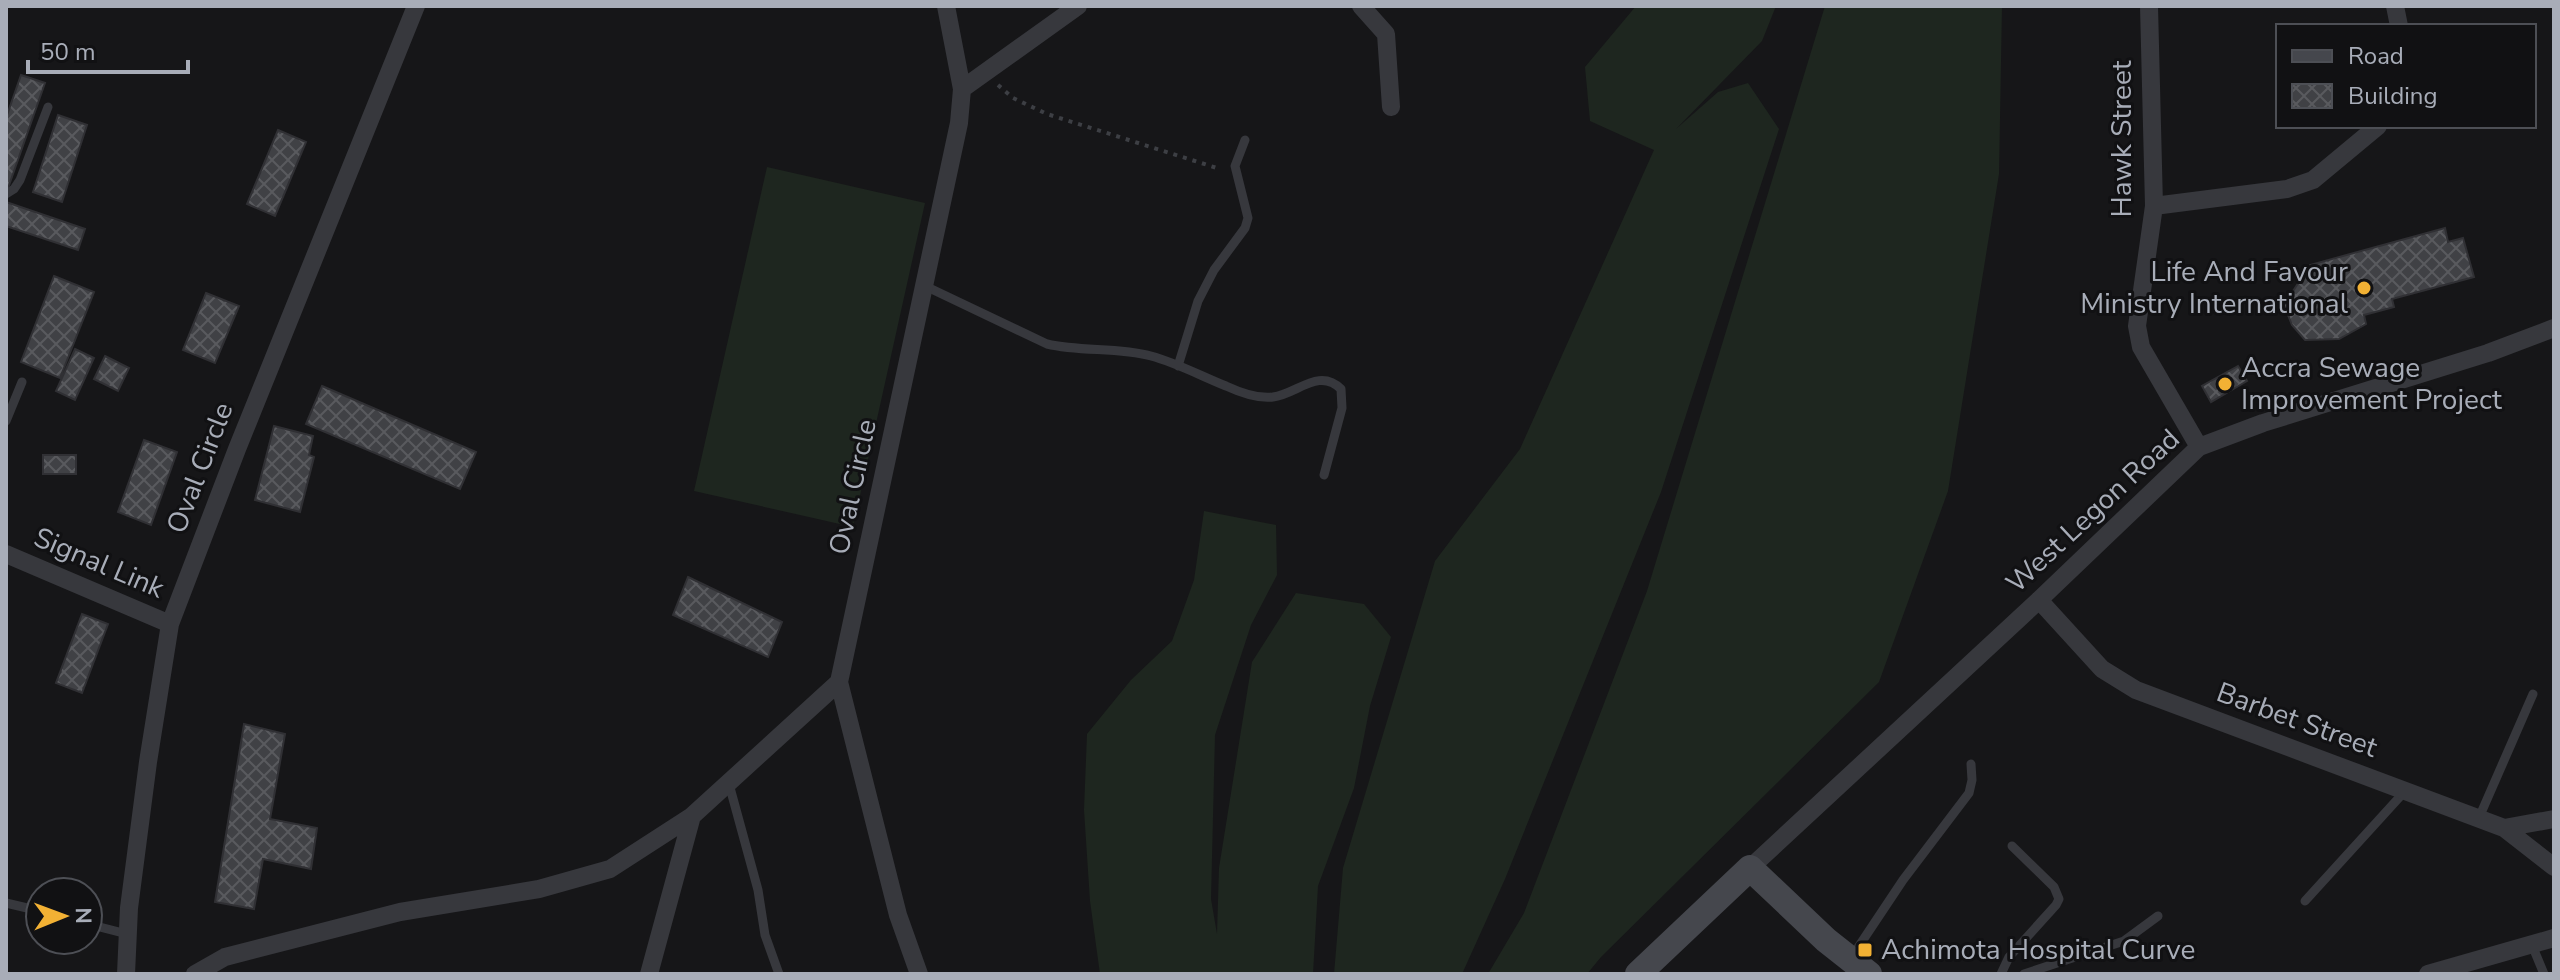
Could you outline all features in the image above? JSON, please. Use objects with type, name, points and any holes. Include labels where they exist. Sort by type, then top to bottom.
[{"type":"main road","points":[[1638,974],[1750,868],[1826,940],[1860,966]]},
{"type":"street","name":"Oval Circle","points":[[126,974],[127,934],[148,762],[170,624],[237,449],[416,6]]},
{"type":"street","name":"Oval Circle","points":[[919,974],[898,915],[839,682],[959,123],[962,89],[946,6]]},
{"type":"street","points":[[962,89],[1078,6]]},
{"type":"street","points":[[1361,6],[1386,34],[1391,107]]},
{"type":"street","name":"Hawk Street","points":[[2149,6],[2154,206],[2137,326],[2141,347],[2199,447]]},
{"type":"street","points":[[2154,206],[2287,189],[2313,180],[2376,128]]},
{"type":"street","name":"West Legon Road","points":[[1750,868],[2199,447],[2263,423],[2488,353],[2554,328]]},
{"type":"street","name":"Signal Link","points":[[6,554],[170,624]]},
{"type":"street","name":"Barbet Street","points":[[2039,600],[2102,669],[2136,690],[2504,828],[2554,867]]},
{"type":"street","points":[[195,974],[225,957],[400,912],[539,889],[610,869],[692,816],[839,682]]},
{"type":"street","points":[[649,974],[692,816]]},
{"type":"street","points":[[2504,828],[2554,819]]},
{"type":"street","points":[[2428,974],[2554,938]]},
{"type":"lane","points":[[6,194],[20,180],[48,107]]},
{"type":"lane","points":[[1178,366],[1198,301],[1214,270],[1245,228],[1248,218],[1236,174],[1236,159],[1245,140]]},
{"type":"lane","points":[[923,285],[1047,344],[1149,356],[1243,394],[1273,397],[1316,381],[1328,380],[1341,389],[1342,408],[1324,475]]},
{"type":"lane","points":[[6,421],[22,382]]},
{"type":"lane","points":[[2478,820],[2533,694]]},
{"type":"lane","points":[[1860,966],[1903,880],[1969,793],[1971,764]]},
{"type":"lane","points":[[728,781],[758,890],[765,935],[779,974]]},
{"type":"lane","points":[[2305,901],[2406,790]]},
{"type":"lane","points":[[2001,974],[2009,957],[2059,899],[2054,887],[2012,846]]},
{"type":"lane","points":[[2024,974],[2124,941],[2158,916]]},
{"type":"lane","points":[[104,928],[127,934]]},
{"type":"lane","points":[[2532,945],[2544,974]]},
{"type":"path","points":[[984,73],[1013,98],[1047,114],[1236,174]]},
{"type":"shaded area","points":[[1636,6],[1776,6],[1762,41],[1676,129],[1718,92],[1748,83],[1779,129],[1661,492],[1505,879],[1462,974],[1334,974],[1343,868],[1435,561],[1520,449],[1654,150],[1590,121],[1585,67]]},
{"type":"shaded area","points":[[1825,6],[2002,6],[1999,174],[1948,491],[1879,682],[1587,974],[1488,974],[1524,913],[1647,591]]},
{"type":"shaded area","points":[[767,167],[925,203],[853,527],[694,491]]},
{"type":"shaded area","points":[[1204,511],[1276,525],[1277,575],[1251,625],[1215,735],[1211,899],[1217,934],[1219,868],[1252,662],[1296,593],[1364,604],[1391,637],[1370,706],[1354,788],[1318,886],[1313,974],[1100,974],[1090,901],[1084,810],[1087,734],[1131,680],[1172,641],[1194,580]]},
{"type":"building","points":[[21,75],[45,83],[7,191],[6,118]]},
{"type":"building","points":[[58,115],[87,125],[62,202],[33,192]]},
{"type":"building","points":[[278,130],[306,142],[275,216],[247,204]]},
{"type":"building","points":[[6,202],[85,229],[78,250],[6,226]]},
{"type":"building","name":"Life And Favour Ministry International","points":[[2445,228],[2448,242],[2463,238],[2474,277],[2392,299],[2394,307],[2364,315],[2366,324],[2339,339],[2305,340],[2292,325],[2284,305],[2310,265]]},
{"type":"building","points":[[54,276],[94,292],[60,378],[21,362]]},
{"type":"building","points":[[206,293],[239,306],[215,363],[183,350]]},
{"type":"building","points":[[75,349],[94,358],[75,400],[56,391]]},
{"type":"building","points":[[105,356],[129,368],[118,391],[94,379]]},
{"type":"building","name":"Accra Sewage Improvement Project","points":[[2238,366],[2247,381],[2211,402],[2202,386]]},
{"type":"building","points":[[322,386],[476,452],[460,489],[306,424]]},
{"type":"building","points":[[274,426],[313,436],[309,455],[314,457],[300,512],[255,500]]},
{"type":"building","points":[[144,440],[177,452],[151,525],[118,512]]},
{"type":"building","points":[[43,455],[76,455],[76,474],[43,474]]},
{"type":"building","points":[[688,577],[782,622],[768,657],[673,615]]},
{"type":"building","points":[[82,614],[108,624],[82,693],[56,683]]},
{"type":"building","points":[[244,724],[285,734],[270,819],[317,828],[311,869],[263,859],[254,909],[215,902]]},
{"type":"place","name":"Life And Favour Ministry International","points":[[2364,288]]},
{"type":"place","name":"Accra Sewage Improvement Project","points":[[2225,384]]},
{"type":"place","name":"Achimota Hospital Curve","points":[[1865,950]]}]
